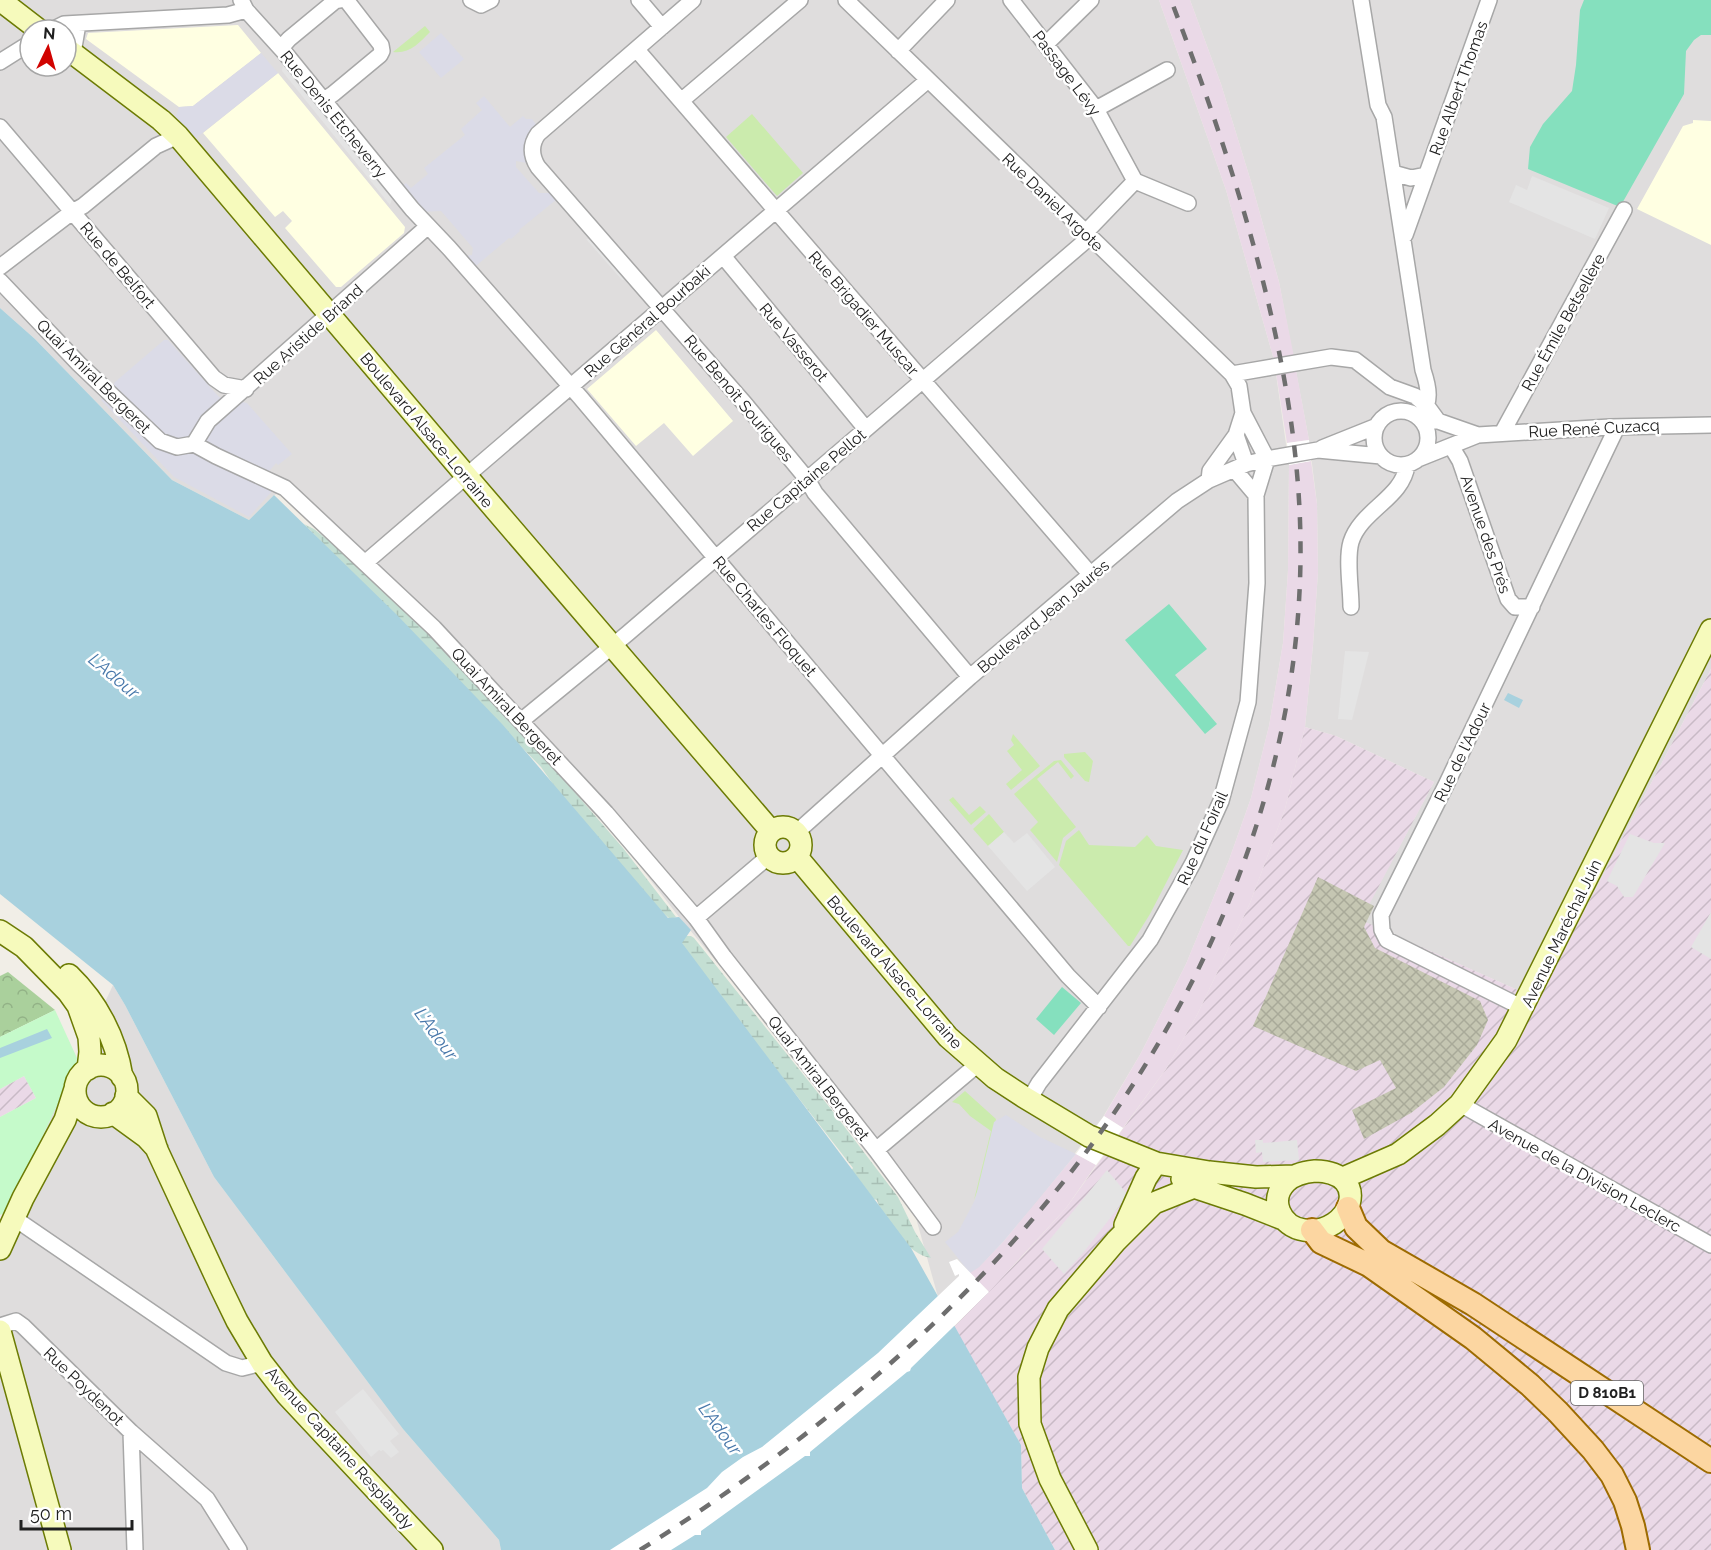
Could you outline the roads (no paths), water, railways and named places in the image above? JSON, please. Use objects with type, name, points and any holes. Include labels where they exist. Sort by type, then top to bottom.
[{"type":"main road","points":[[0,0],[23,18]]},
{"type":"main road","name":"Boulevard Alsace-Lorraine","points":[[78,58],[161,120],[178,136],[771,831]]},
{"type":"main road","name":"Avenue Maréchal Juin","points":[[1343,1178],[1398,1155],[1422,1138],[1460,1104],[1506,1040],[1711,630]]},
{"type":"main road","points":[[782,826],[797,832],[802,844],[797,857],[790,862],[774,861],[769,856],[765,845],[771,831],[782,826]]},
{"type":"main road","name":"Boulevard Alsace-Lorraine","points":[[797,857],[948,1037],[995,1078],[1029,1100]]},
{"type":"main road","points":[[0,931],[24,946],[68,992],[78,1006],[89,1037],[88,1068]]},
{"type":"main road","points":[[24,946],[36,949],[63,970],[91,998],[119,1058],[124,1086],[122,1106],[113,1113],[102,1116],[91,1115],[65,1120]]},
{"type":"main road","points":[[0,1249],[65,1120],[78,1079],[88,1068],[110,1067],[124,1086]]},
{"type":"main road","name":"Avenue Capitaine Resplandy","points":[[124,1086],[146,1116],[157,1150],[237,1322],[262,1363],[287,1395],[432,1550]]},
{"type":"main road","points":[[75,1089],[81,1107],[91,1115]]},
{"type":"main road","points":[[1029,1100],[1089,1136],[1156,1163],[1194,1187],[1283,1219],[1294,1227],[1312,1230],[1331,1226],[1343,1216],[1348,1208],[1351,1193],[1343,1178],[1326,1171],[1304,1172],[1285,1182],[1278,1199],[1278,1207],[1283,1219]]},
{"type":"main road","name":"Avenue Capitaine Resplandy","points":[[113,1113],[146,1137],[157,1150]]},
{"type":"main road","points":[[1156,1163],[1257,1177],[1294,1176]]},
{"type":"main road","points":[[1116,1241],[1146,1178],[1156,1163]]},
{"type":"main road","points":[[1087,1550],[1050,1479],[1030,1424],[1029,1377],[1038,1348],[1058,1309],[1116,1241],[1154,1203],[1194,1187]]},
{"type":"main road","points":[[1348,1208],[1356,1227],[1381,1251],[1497,1321],[1507,1336],[1503,1346],[1491,1352]]},
{"type":"main road","points":[[1312,1230],[1321,1242],[1369,1265],[1473,1338],[1558,1412],[1593,1450],[1612,1475],[1625,1501],[1638,1550]]},
{"type":"main road","points":[[1473,1338],[1474,1328],[1479,1321],[1497,1321]]},
{"type":"main road","name":"D 810B1","points":[[1497,1321],[1711,1461]]},
{"type":"main road","points":[[0,1331],[60,1550]]},
{"type":"street","points":[[281,48],[335,1],[340,0]]},
{"type":"street","points":[[324,100],[380,56],[382,51],[376,38],[344,0]]},
{"type":"street","points":[[471,0],[480,5],[491,0]]},
{"type":"street","points":[[639,0],[662,27]]},
{"type":"street","points":[[637,50],[693,0]]},
{"type":"street","points":[[681,100],[800,0]]},
{"type":"street","name":"Rue Daniel Argote","points":[[846,0],[1232,374],[1239,386],[1243,413],[1267,459]]},
{"type":"street","points":[[898,51],[946,0]]},
{"type":"street","name":"Passage Lévy","points":[[1011,0],[1096,109],[1135,181]]},
{"type":"street","points":[[1046,44],[1091,0]]},
{"type":"street","name":"Rue Albert Thomas","points":[[1361,0],[1378,105],[1384,117],[1423,370],[1430,395],[1428,417]]},
{"type":"street","name":"Rue Albert Thomas","points":[[1404,238],[1489,0]]},
{"type":"street","points":[[78,24],[228,15],[244,5]]},
{"type":"street","name":"Rue Denis Etcheverry","points":[[244,5],[428,227]]},
{"type":"street","name":"Rue Brigadier Muscar","points":[[637,50],[1091,575]]},
{"type":"street","name":"Rue Benoît Sourigues","points":[[637,50],[538,134],[532,148],[533,158],[538,167],[662,308],[807,479],[814,494],[970,677]]},
{"type":"street","points":[[0,62],[18,51]]},
{"type":"street","points":[[1096,109],[1167,70]]},
{"type":"street","name":"Rue Général Bourbaki","points":[[366,562],[928,80]]},
{"type":"street","name":"Rue de Belfort","points":[[0,127],[214,378],[224,385],[246,389]]},
{"type":"street","points":[[0,267],[83,206],[156,146],[178,136]]},
{"type":"street","name":"Rue Albert Thomas","points":[[1393,173],[1411,178],[1426,175]]},
{"type":"street","points":[[1088,235],[1135,181],[1188,203]]},
{"type":"street","points":[[1396,194],[1402,192],[1419,195]]},
{"type":"street","name":"Rue Émile Betsellère","points":[[1502,432],[1624,210]]},
{"type":"street","name":"Rue Aristide Briand","points":[[194,444],[208,421],[428,227]]},
{"type":"street","name":"Rue Charles Floquet","points":[[428,227],[570,387],[1068,976],[1099,1007]]},
{"type":"street","name":"Rue Capitaine Pellot","points":[[521,721],[866,429],[1088,235]]},
{"type":"street","name":"Rue Vasserot","points":[[723,256],[866,429]]},
{"type":"street","name":"Quai Amiral Bergeret","points":[[0,281],[79,364],[160,441],[177,447],[194,444],[285,488],[434,628],[606,813],[696,918],[933,1227]]},
{"type":"street","name":"Rue René Cuzacq","points":[[1232,374],[1331,357],[1354,360],[1390,387],[1410,392],[1428,417],[1478,435]]},
{"type":"street","points":[[1400,411],[1423,370]]},
{"type":"street","points":[[1400,411],[1428,417],[1428,441],[1423,454],[1412,462],[1396,465],[1381,456],[1374,438],[1377,426],[1385,416],[1400,411]]},
{"type":"street","name":"Rue Daniel Argote","points":[[1209,480],[1210,471],[1236,435],[1243,413]]},
{"type":"street","name":"Rue René Cuzacq","points":[[1412,462],[1478,435],[1502,432],[1711,425]]},
{"type":"street","name":"Boulevard Jean Jaurès","points":[[797,832],[970,677],[1177,501],[1209,480],[1240,467],[1267,459],[1318,450],[1377,426]]},
{"type":"street","name":"Rue de l'Adour","points":[[1524,1008],[1387,940],[1382,930],[1381,915],[1447,783],[1617,427]]},
{"type":"street","points":[[1236,435],[1240,467],[1256,495]]},
{"type":"street","name":"Avenue des Prés","points":[[1451,446],[1460,461],[1508,599],[1515,606],[1532,607]]},
{"type":"street","name":"Boulevard Jean Jaurès","points":[[1318,450],[1381,456]]},
{"type":"street","name":"Rue du Foirail","points":[[1029,1100],[1039,1083],[1125,975],[1161,924],[1193,863],[1221,801],[1248,702],[1257,583],[1256,495],[1267,459]]},
{"type":"street","points":[[1351,607],[1351,544],[1356,531],[1366,517],[1394,491],[1412,462]]},
{"type":"street","points":[[696,918],[769,856]]},
{"type":"street","points":[[876,1150],[978,1064]]},
{"type":"street","name":"Avenue de la Division Leclerc","points":[[1460,1104],[1711,1245]]},
{"type":"street","points":[[14,1218],[226,1363],[242,1368],[262,1363]]},
{"type":"street","name":"Rue Poydenot","points":[[0,1326],[16,1321],[131,1432],[135,1550]]},
{"type":"street","points":[[131,1432],[207,1499],[239,1550]]},
{"type":"water","name":"L'Adour","points":[[0,308],[35,339],[172,480],[249,520],[274,495],[397,615],[502,724],[668,918],[679,917],[691,930],[682,943],[911,1248],[1021,1445],[1022,1488],[1055,1550],[501,1550],[499,1540],[403,1429],[214,1177],[113,985],[0,894]]},
{"type":"water","points":[[1508,693],[1523,700],[1519,708],[1504,700]]},
{"type":"water","points":[[47,1029],[52,1038],[0,1058],[0,1048]]},
{"type":"railway","points":[[640,1550],[750,1476],[855,1394],[952,1305],[1042,1208],[1099,1134],[1151,1056],[1196,973],[1234,887],[1265,799],[1286,708],[1298,615],[1300,521],[1295,456],[1286,389],[1273,323],[1256,256],[1216,125],[1171,0]]}]
